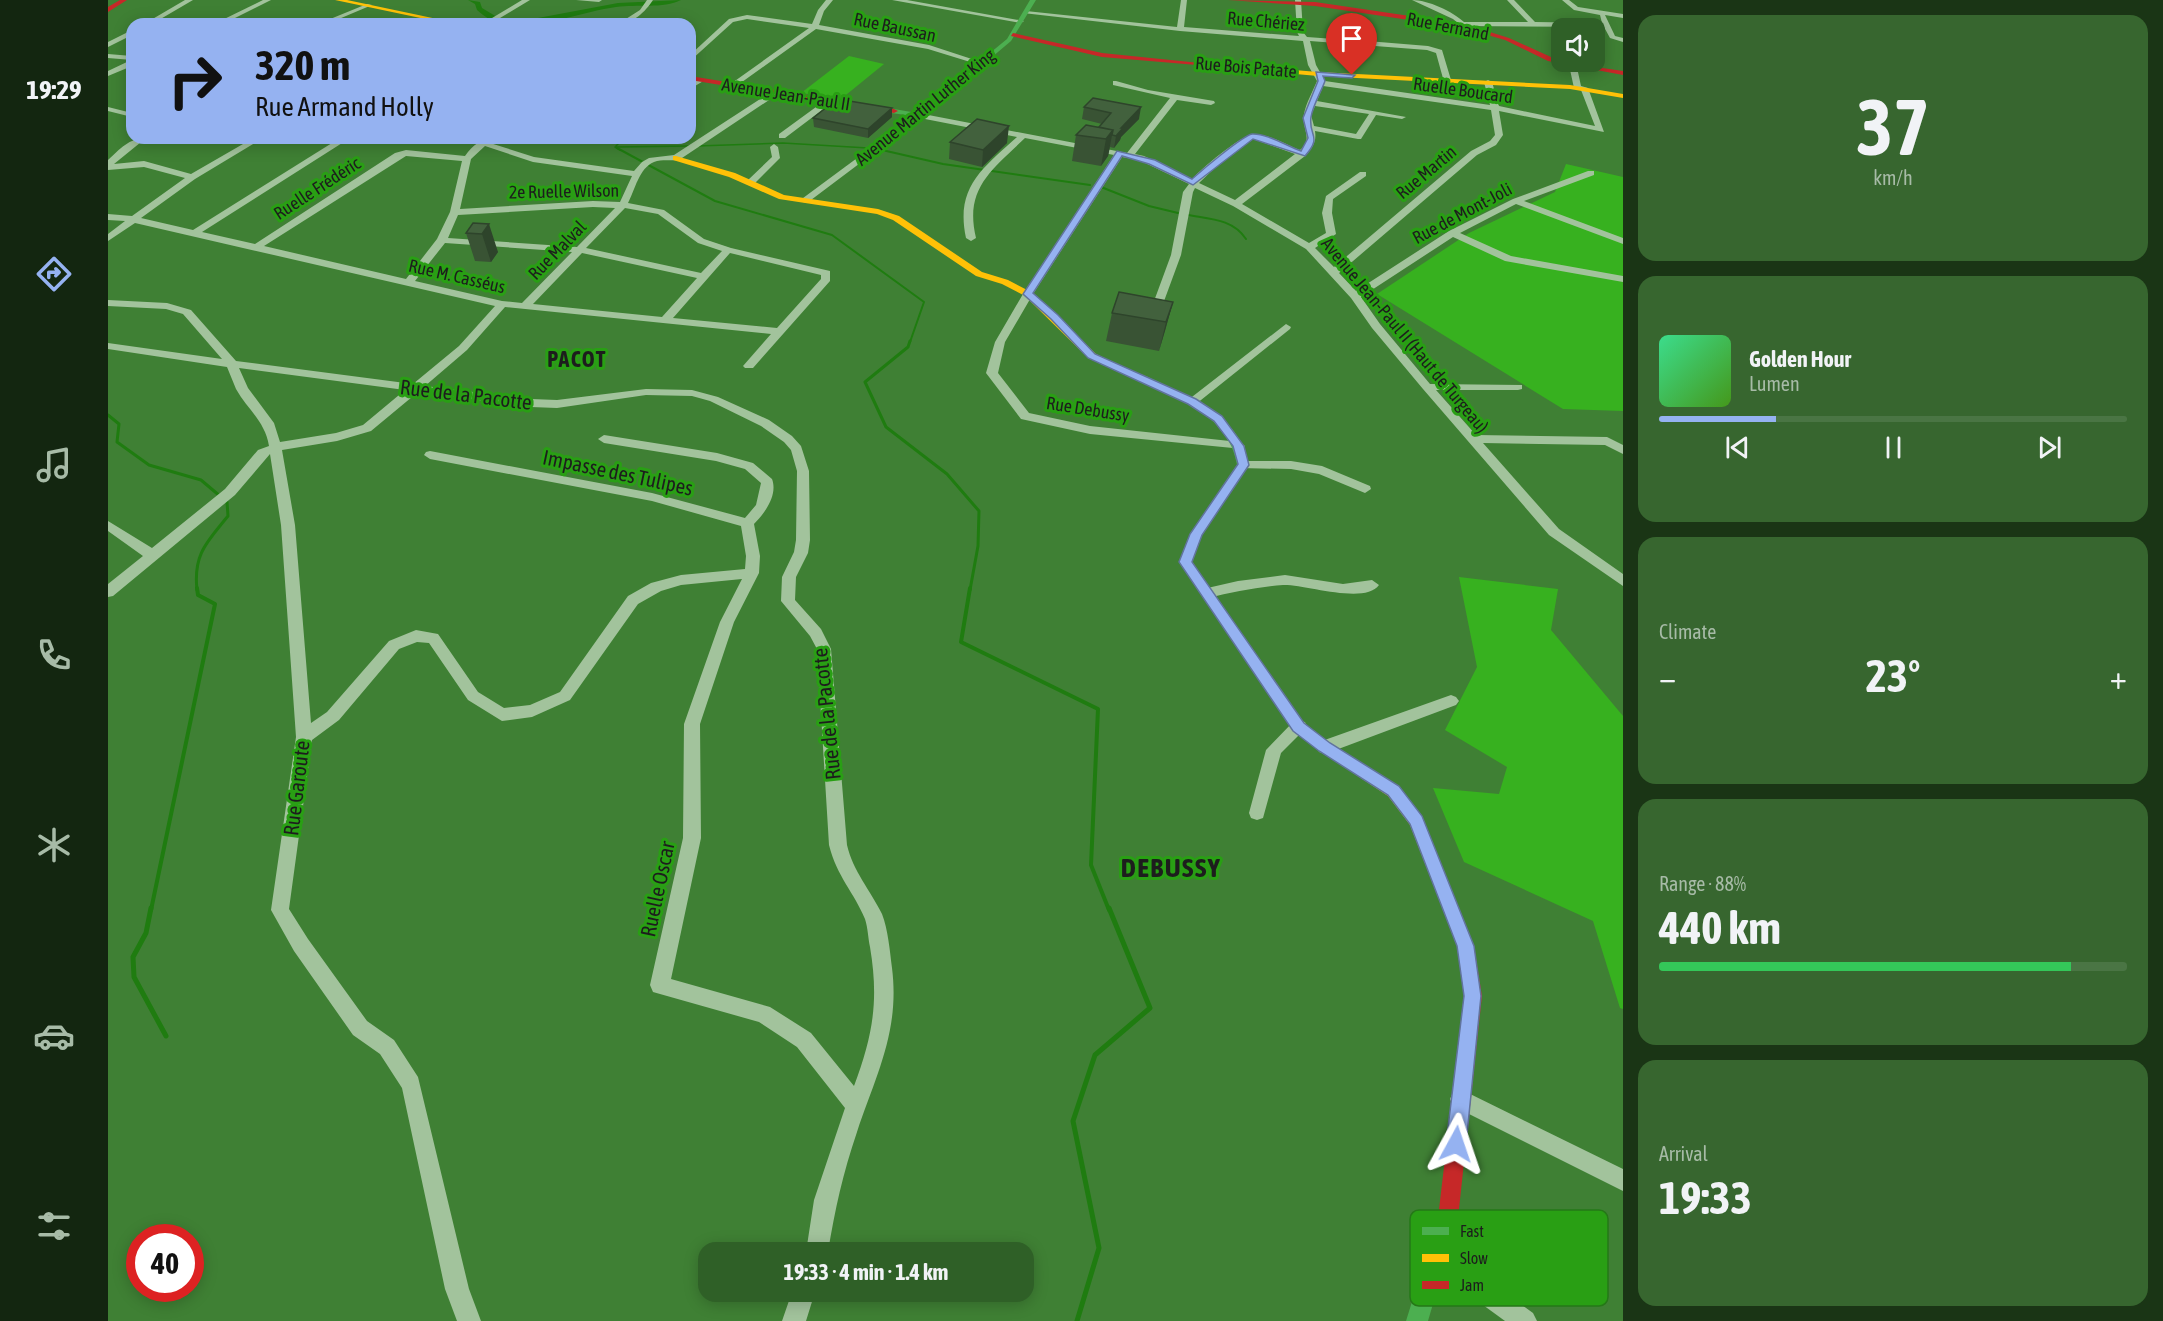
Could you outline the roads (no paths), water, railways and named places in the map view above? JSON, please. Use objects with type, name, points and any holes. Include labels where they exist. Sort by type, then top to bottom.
[{"type":"street","points":[[108,10],[124,0]]},
{"type":"street","points":[[158,18],[190,0]]},
{"type":"street","points":[[230,18],[268,0]]},
{"type":"street","points":[[338,0],[428,18]]},
{"type":"street","points":[[423,0],[438,18]]},
{"type":"street","points":[[495,18],[527,0]]},
{"type":"street","points":[[579,0],[599,0]]},
{"type":"street","points":[[735,85],[815,27],[819,14],[830,0]]},
{"type":"street","name":"Rue Chériez","points":[[895,0],[1023,17],[1435,50],[1439,52],[1446,80]]},
{"type":"street","name":"Avenue Martin Luther King","points":[[804,201],[918,115],[1014,35],[1033,0]]},
{"type":"street","points":[[1092,0],[1106,2]]},
{"type":"street","points":[[1180,29],[1184,0]]},
{"type":"street","name":"Rue Fernand","points":[[1231,0],[1299,2],[1465,25],[1507,39],[1551,60]]},
{"type":"street","points":[[1415,0],[1465,25],[1551,24]]},
{"type":"street","points":[[1510,0],[1533,24]]},
{"type":"street","points":[[1565,0],[1576,9],[1623,16]]},
{"type":"street","points":[[1236,204],[1302,154],[1310,145],[1312,138],[1307,118],[1320,78],[1312,65],[1306,40],[1300,32],[1299,2]]},
{"type":"street","points":[[629,18],[648,4]]},
{"type":"street","points":[[336,18],[369,5]]},
{"type":"street","points":[[1601,13],[1602,18]]},
{"type":"street","name":"Rue Baussan","points":[[696,53],[737,17],[764,18],[929,47],[980,63]]},
{"type":"street","points":[[1347,23],[1352,43]]},
{"type":"street","points":[[1605,27],[1612,38],[1623,40]]},
{"type":"street","points":[[108,45],[126,35]]},
{"type":"street","name":"Rue Bois Patate","points":[[1014,35],[1102,55],[1320,78],[1488,82],[1581,88],[1623,96]]},
{"type":"street","points":[[108,56],[126,58]]},
{"type":"street","points":[[108,74],[126,66]]},
{"type":"street","name":"Rue Fernand","points":[[1605,70],[1623,73]]},
{"type":"street","points":[[1575,72],[1581,88]]},
{"type":"street","name":"Ruelle Boucard","points":[[1320,78],[1495,108],[1601,130],[1581,88]]},
{"type":"street","name":"Avenue Jean-Paul II","points":[[696,82],[735,85],[918,115]]},
{"type":"street","name":"Rue Martin","points":[[1333,273],[1474,153],[1493,143],[1499,135],[1488,82]]},
{"type":"street","points":[[1116,83],[1211,103]]},
{"type":"street","points":[[675,158],[777,92]]},
{"type":"street","name":"Rue Debussy","points":[[1176,96],[1125,154],[1028,294],[1000,342],[992,373],[1025,416],[1090,430],[1239,446]]},
{"type":"street","points":[[782,136],[830,101]]},
{"type":"street","points":[[1312,103],[1402,117]]},
{"type":"street","points":[[118,111],[126,108]]},
{"type":"street","points":[[108,109],[126,113]]},
{"type":"street","points":[[1310,128],[1358,137],[1374,112]]},
{"type":"street","name":"Avenue Jean-Paul II (Haut de Turgeau)","points":[[918,115],[1125,154],[1152,162],[1236,204],[1309,247],[1355,296],[1376,326],[1427,387],[1554,532],[1623,581]]},
{"type":"street","points":[[970,238],[965,222],[966,204],[974,186],[1022,136]]},
{"type":"street","points":[[1155,312],[1176,255],[1188,192],[1193,183],[1205,171],[1251,137],[1259,137],[1302,154]]},
{"type":"street","points":[[108,166],[132,144]]},
{"type":"street","points":[[108,238],[192,177],[248,144]]},
{"type":"street","points":[[194,233],[336,144]]},
{"type":"street","points":[[409,282],[442,240],[455,212],[467,159],[484,144]]},
{"type":"street","points":[[495,144],[533,159],[638,170],[660,157],[675,158],[732,175],[772,193],[804,201],[878,212],[896,218],[979,274],[1005,282],[1028,294],[1092,356],[1192,402],[1218,418],[1239,446],[1243,465],[1197,534],[1185,562],[1208,592],[1299,727],[1324,747],[1393,791],[1416,821],[1466,946],[1473,996],[1460,1099],[1450,1210]]},
{"type":"street","points":[[750,183],[776,158],[774,147]]},
{"type":"street","name":"Ruelle Frédéric","points":[[255,248],[398,155],[467,159]]},
{"type":"street","points":[[108,166],[144,164],[192,177]]},
{"type":"street","name":"Rue Malval","points":[[525,307],[623,205],[633,188],[638,170]]},
{"type":"street","name":"Rue de Mont-Joli","points":[[1355,296],[1452,233],[1516,201],[1591,173]]},
{"type":"street","points":[[1309,247],[1331,234],[1327,213],[1329,198],[1363,174]]},
{"type":"street","points":[[1516,201],[1623,242]]},
{"type":"street","name":"2e Ruelle Wilson","points":[[455,212],[593,204],[623,205],[661,212],[701,241],[728,250],[826,273],[826,279],[749,366]]},
{"type":"street","name":"Rue M. Casséus","points":[[108,217],[132,219],[502,304],[781,332]]},
{"type":"street","points":[[1452,233],[1508,259],[1623,279]]},
{"type":"street","points":[[442,240],[580,250],[704,277]]},
{"type":"street","points":[[664,321],[728,250]]},
{"type":"street","name":"Rue Garoute","points":[[108,303],[178,308],[187,312],[232,364],[242,389],[268,423],[276,447],[288,525],[304,737],[280,910],[301,945],[360,1028],[387,1047],[411,1084],[457,1289],[470,1321]]},
{"type":"street","points":[[108,592],[230,490],[243,478],[258,456],[276,447],[359,432],[463,348],[502,304]]},
{"type":"street","points":[[1192,402],[1286,327]]},
{"type":"street","name":"Rue de la Pacotte","points":[[108,346],[415,388],[557,404],[646,392],[692,393],[714,399],[765,423],[788,439],[797,449],[803,471],[803,540],[801,553],[789,577],[788,601],[816,633],[824,649],[838,845],[843,865],[874,918],[883,970],[884,1014],[878,1048],[825,1200],[819,1242]]},
{"type":"street","points":[[1427,387],[1518,387]]},
{"type":"street","points":[[304,737],[333,716],[394,645],[416,636],[433,638],[473,696],[502,715],[532,711],[564,696],[633,600],[656,587],[681,580],[752,573],[753,556],[747,523],[760,511],[766,499],[768,482],[749,466],[678,449],[604,439]]},
{"type":"street","points":[[1472,439],[1607,441],[1623,450]]},
{"type":"street","name":"Impasse des Tulipes","points":[[430,456],[652,497],[747,523]]},
{"type":"street","points":[[1243,465],[1291,465],[1322,470],[1365,489]]},
{"type":"street","points":[[108,525],[152,555]]},
{"type":"street","name":"Ruelle Oscar","points":[[752,573],[727,622],[692,724],[692,838],[660,985],[763,1014],[804,1040],[856,1107]]},
{"type":"street","points":[[1208,592],[1285,580],[1343,589],[1372,585]]},
{"type":"street","points":[[1324,747],[1451,700]]},
{"type":"street","points":[[1257,813],[1274,750],[1299,727]]},
{"type":"street","points":[[1460,1099],[1623,1180]]},
{"type":"street","points":[[794,1321],[801,1302]]},
{"type":"street","points":[[1417,1321],[1421,1306]]},
{"type":"street","points":[[1504,1306],[1525,1321]]},
{"type":"waterway","points":[[471,0],[478,3],[479,9],[492,18]]},
{"type":"waterway","points":[[557,18],[604,7],[678,0]]},
{"type":"waterway","points":[[697,146],[783,143],[868,148]]},
{"type":"waterway","points":[[616,147],[690,146]]},
{"type":"waterway","points":[[615,147],[620,150]]},
{"type":"waterway","points":[[617,148],[715,201],[832,235],[924,302],[910,342]]},
{"type":"waterway","points":[[882,150],[943,164],[1090,185]]},
{"type":"waterway","points":[[1101,187],[1149,206],[1178,213]]},
{"type":"waterway","points":[[1188,215],[1228,224],[1235,227],[1246,239]]},
{"type":"waterway","points":[[910,341],[908,347],[865,382],[886,427],[947,474],[979,511],[978,546],[970,590]]},
{"type":"waterway","points":[[108,415],[119,424],[117,442],[149,465],[201,480],[227,502],[228,516],[203,549],[197,567],[197,590]]},
{"type":"waterway","points":[[151,910],[215,604],[198,595],[197,588]]},
{"type":"waterway","points":[[970,588],[961,642],[1098,709],[1091,865],[1109,910]]},
{"type":"waterway","points":[[151,908],[146,933],[133,957],[134,977],[166,1036]]},
{"type":"waterway","points":[[1077,1321],[1099,1248],[1073,1121],[1095,1055],[1150,1008],[1109,908]]},
{"type":"district","name":"PACOT","points":[[577,359]]},
{"type":"district","name":"DEBUSSY","points":[[1171,867]]}]
